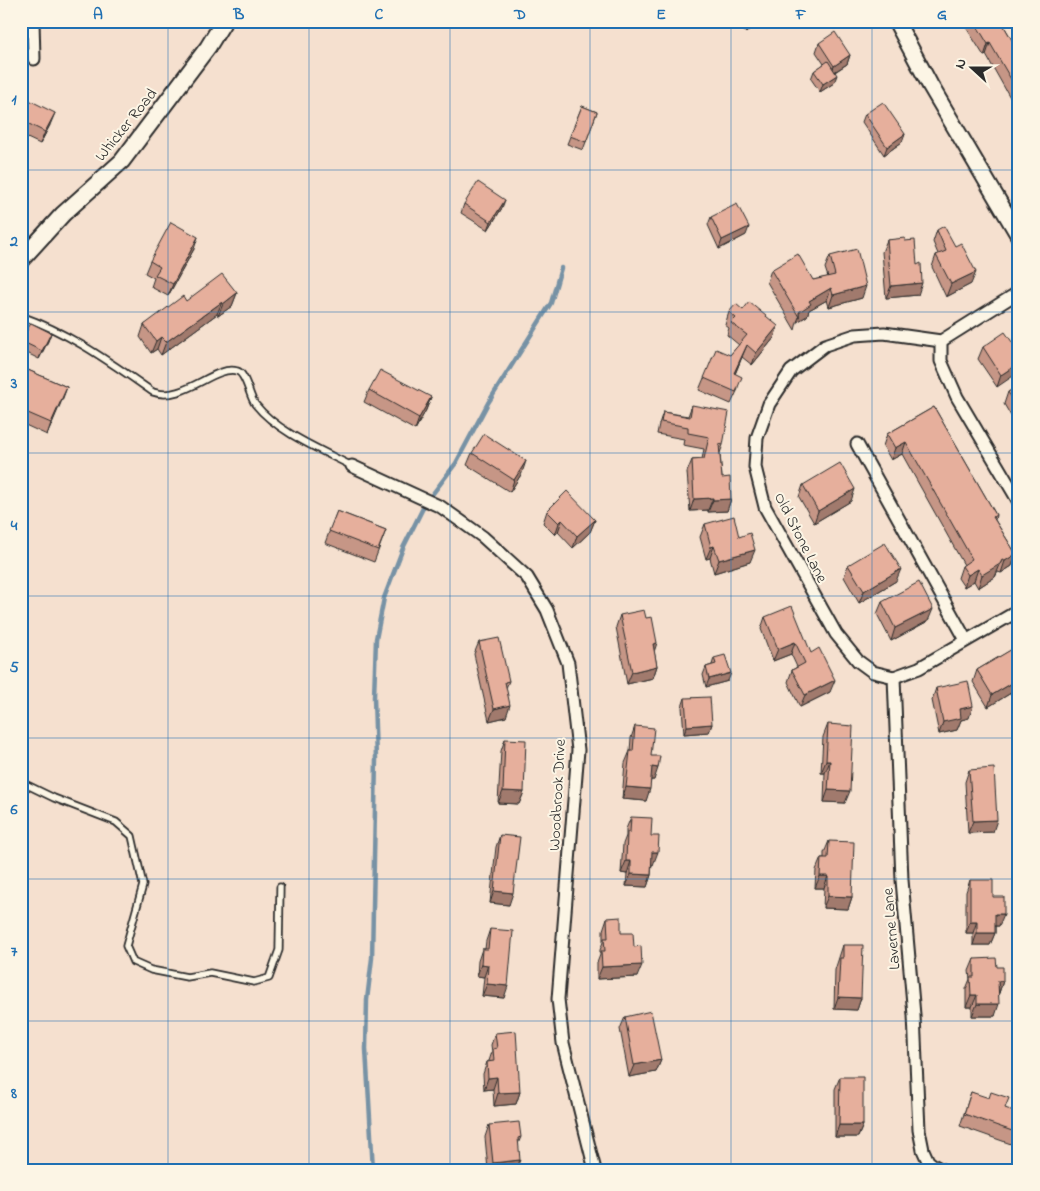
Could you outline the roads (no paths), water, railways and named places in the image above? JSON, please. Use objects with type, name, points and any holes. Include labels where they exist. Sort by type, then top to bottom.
[{"type":"street","points":[[33,21],[34,59]]},
{"type":"street","name":"Whicker Road","points":[[21,260],[63,214],[122,161],[208,47],[224,21]]},
{"type":"street","points":[[896,21],[930,85],[1019,236]]},
{"type":"street","points":[[1019,292],[941,341],[941,361],[957,397],[1019,502]]},
{"type":"street","name":"Old Stone Lane","points":[[894,677],[873,672],[858,661],[836,634],[801,574],[765,507],[755,467],[757,438],[769,404],[792,371],[825,345],[855,336],[884,333],[941,341]]},
{"type":"street","points":[[857,444],[966,640]]},
{"type":"street","name":"Woodbrook Drive","points":[[352,466],[441,507],[483,537],[527,577],[547,610],[568,663],[578,750],[558,999],[563,1043],[595,1170]]},
{"type":"street","points":[[894,677],[919,668],[1011,615],[1019,608]]},
{"type":"street","name":"Laverne Lane","points":[[894,677],[902,880],[914,1015],[919,1130],[923,1150],[928,1161],[933,1166],[942,1170]]},
{"type":"lane","points":[[21,316],[55,330],[88,348],[153,392],[162,395],[174,394],[226,371],[241,373],[254,403],[277,424],[312,446],[352,466]]},
{"type":"lane","points":[[21,782],[54,798],[116,822],[132,836],[143,885],[126,946],[133,962],[152,970],[187,977],[210,973],[254,982],[269,978],[279,950],[280,887]]},
{"type":"waterway","points":[[373,1170],[366,1049],[367,1000],[372,958],[376,759],[374,697],[376,639],[384,598],[403,548],[425,504],[456,463],[488,403],[551,303],[561,268]]}]
